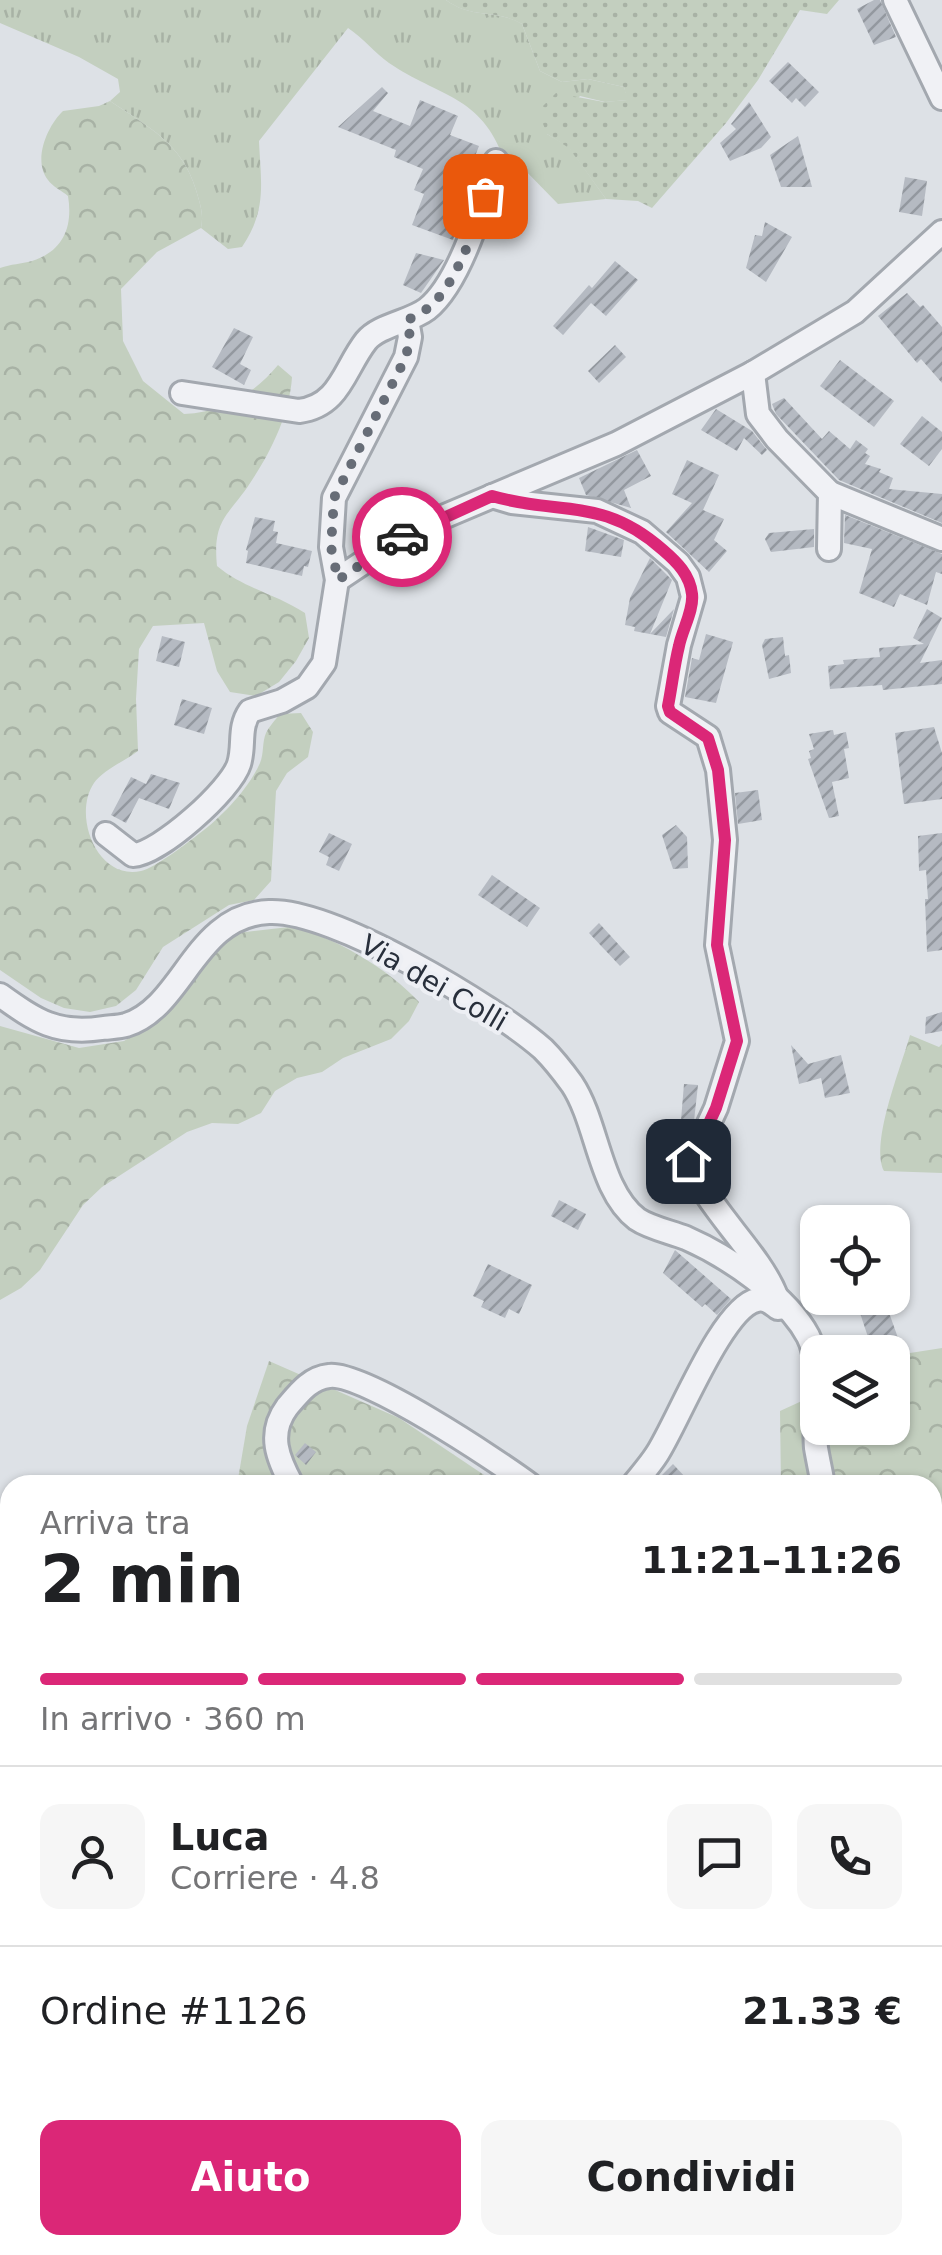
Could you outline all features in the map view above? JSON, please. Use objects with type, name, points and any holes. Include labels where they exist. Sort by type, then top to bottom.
[{"type":"street","points":[[895,0],[942,98]]},
{"type":"street","points":[[182,393],[300,411],[315,409],[332,396],[368,337],[428,308],[441,294],[474,232],[496,161]]},
{"type":"street","points":[[338,580],[412,530],[616,444],[752,373],[855,312],[942,232]]},
{"type":"street","points":[[106,834],[133,856],[144,855],[213,800],[234,776],[239,764],[241,731],[250,710],[295,695],[316,677],[327,650],[338,580],[331,547],[334,498],[406,357],[410,337],[407,320]]},
{"type":"street","points":[[752,373],[758,414],[776,440],[830,493],[942,539]]},
{"type":"street","points":[[829,549],[830,493]]},
{"type":"street","points":[[492,496],[597,512],[618,520],[662,548],[688,577],[693,597],[668,706],[670,712],[708,738],[718,770],[725,840],[717,945],[737,1041],[704,1134],[688,1144],[688,1161],[701,1187],[768,1274],[777,1298]]},
{"type":"street","name":"Via dei Colli","points":[[0,995],[38,1022],[82,1031],[128,1025],[154,1008],[216,932],[245,917],[270,912],[313,918],[399,957],[469,996],[544,1050],[573,1086],[620,1200],[638,1220],[714,1250],[777,1298],[807,1335]]},
{"type":"street","points":[[641,1475],[658,1453],[718,1340],[738,1311],[755,1300],[767,1300],[782,1311],[800,1339]]},
{"type":"street","points":[[287,1475],[274,1444],[282,1415],[305,1386],[330,1376],[346,1378],[432,1420],[517,1475]]},
{"type":"street","name":"Via dei Colli","points":[[816,1445],[821,1475]]},
{"type":"green space","points":[[0,0],[446,0],[466,10],[512,19],[522,24],[540,71],[562,82],[588,79],[624,87],[628,100],[605,102],[580,96],[547,134],[569,147],[606,199],[558,204],[520,165],[504,159],[495,138],[471,109],[389,63],[348,28],[259,141],[259,209],[242,247],[228,249],[201,228],[196,190],[173,148],[110,101],[120,92],[118,79],[79,57],[0,23]]},
{"type":"green space","points":[[446,0],[839,0],[827,14],[800,10],[758,80],[726,123],[652,208],[638,201],[606,199],[569,148],[547,134],[538,111],[556,93],[604,102],[627,100],[624,87],[588,79],[562,82],[540,71],[522,24],[465,10]]},
{"type":"green space","points":[[110,101],[173,148],[190,174],[202,214],[201,228],[157,252],[121,289],[123,341],[143,381],[184,414],[212,410],[236,400],[278,365],[292,377],[288,403],[274,442],[220,526],[217,566],[305,613],[309,638],[279,682],[256,696],[230,692],[217,671],[204,623],[153,626],[139,649],[138,751],[94,783],[86,812],[93,843],[112,866],[125,871],[147,869],[200,833],[234,801],[255,773],[266,733],[280,714],[301,713],[313,732],[308,757],[287,773],[276,791],[271,881],[254,900],[229,905],[163,947],[136,990],[116,1006],[90,1012],[64,1008],[41,998],[0,970],[0,268],[43,257],[59,244],[69,217],[68,196],[43,172],[44,143],[63,111]]},
{"type":"green space","points":[[289,927],[341,945],[392,978],[419,1002],[409,1021],[391,1039],[275,1091],[261,1113],[238,1124],[212,1123],[187,1132],[102,1187],[83,1205],[40,1270],[0,1300],[0,1026],[79,1048],[124,1041],[145,1028],[202,961],[237,933]]},
{"type":"green space","points":[[910,1035],[939,1047],[942,1044],[942,1173],[884,1171],[884,1124]]},
{"type":"green space","points":[[942,1348],[942,1475],[781,1475],[780,1411],[800,1402],[800,1445],[910,1445],[910,1353]]},
{"type":"green space","points":[[269,1361],[399,1418],[484,1475],[239,1475],[247,1426]]},
{"type":"building","points":[[880,0],[896,37],[874,45],[857,9]]},
{"type":"building","points":[[788,62],[819,92],[805,107],[796,98],[792,103],[769,81]]},
{"type":"building","points":[[382,87],[388,93],[373,111],[410,126],[420,100],[458,116],[450,135],[479,146],[472,164],[478,167],[453,240],[412,225],[424,194],[414,190],[423,169],[394,157],[396,150],[338,127]]},
{"type":"building","points":[[749,102],[771,137],[761,148],[730,161],[720,143],[736,129],[731,124]]},
{"type":"building","points":[[798,136],[812,187],[781,187],[770,155]]},
{"type":"building","points":[[905,177],[927,181],[922,216],[899,212]]},
{"type":"building","points":[[765,222],[792,237],[766,282],[746,268],[755,235],[762,236]]},
{"type":"building","points":[[416,253],[444,260],[421,293],[403,285]]},
{"type":"building","points":[[615,261],[638,280],[606,316],[591,303],[563,335],[553,326]]},
{"type":"building","points":[[907,293],[942,327],[942,383],[921,359],[917,363],[878,316]]},
{"type":"building","points":[[234,328],[253,337],[240,364],[251,370],[244,385],[212,367]]},
{"type":"building","points":[[615,345],[626,357],[599,383],[588,371]]},
{"type":"building","points":[[840,360],[894,401],[874,427],[820,386]]},
{"type":"building","points":[[784,398],[822,439],[829,431],[850,449],[856,440],[868,449],[865,453],[870,456],[865,464],[893,478],[889,489],[942,494],[942,523],[839,480],[776,414],[772,404]]},
{"type":"building","points":[[716,409],[752,431],[767,450],[762,455],[744,438],[737,451],[701,430]]},
{"type":"building","points":[[922,416],[942,432],[942,449],[929,466],[900,444]]},
{"type":"building","points":[[637,450],[651,476],[624,490],[631,508],[586,495],[579,478]]},
{"type":"building","points":[[687,460],[719,475],[703,510],[724,519],[714,540],[727,551],[709,572],[666,532],[692,503],[672,494]]},
{"type":"building","points":[[845,515],[942,554],[942,574],[936,572],[927,605],[900,594],[894,607],[859,593],[872,549],[844,543]]},
{"type":"building","points":[[255,517],[275,521],[276,543],[312,551],[302,576],[246,563]]},
{"type":"building","points":[[588,527],[624,540],[621,557],[585,551]]},
{"type":"building","points":[[814,529],[814,547],[771,552],[765,539],[769,533]]},
{"type":"building","points":[[650,558],[672,580],[650,634],[625,625],[630,598]]},
{"type":"building","points":[[674,609],[666,637],[650,634]]},
{"type":"building","points":[[927,609],[942,618],[920,663],[942,660],[942,684],[883,690],[882,685],[830,689],[828,666],[844,664],[843,660],[880,657],[879,648],[924,644],[913,638]]},
{"type":"building","points":[[706,634],[733,642],[716,703],[685,697],[692,658],[699,660]]},
{"type":"building","points":[[162,636],[185,642],[179,667],[156,661]]},
{"type":"building","points":[[783,637],[791,673],[769,679],[762,645],[765,639]]},
{"type":"building","points":[[182,699],[212,708],[204,734],[174,725]]},
{"type":"building","points":[[934,727],[942,753],[942,799],[904,804],[895,733]]},
{"type":"building","points":[[833,730],[834,735],[846,732],[849,748],[844,749],[849,778],[832,782],[839,816],[829,818],[808,759],[809,751],[814,749],[809,734]]},
{"type":"building","points":[[151,774],[180,783],[169,809],[139,798],[126,823],[111,815],[131,777],[146,784]]},
{"type":"building","points":[[758,790],[762,820],[738,824],[735,793]]},
{"type":"building","points":[[676,825],[687,837],[688,868],[673,869],[662,835]]},
{"type":"building","points":[[329,833],[352,844],[339,871],[326,865],[329,857],[319,852]]},
{"type":"building","points":[[942,833],[942,950],[927,952],[926,870],[919,871],[918,836]]},
{"type":"building","points":[[492,875],[540,908],[527,927],[478,895]]},
{"type":"building","points":[[599,923],[630,957],[620,966],[589,933]]},
{"type":"building","points":[[942,1012],[942,1031],[925,1034],[926,1017]]},
{"type":"building","points":[[791,1045],[808,1064],[841,1055],[850,1093],[825,1098],[821,1078],[799,1084]]},
{"type":"building","points":[[684,1084],[698,1085],[694,1121],[681,1120]]},
{"type":"building","points":[[559,1200],[586,1214],[578,1230],[551,1216]]},
{"type":"building","points":[[675,1250],[731,1299],[717,1315],[663,1273]]},
{"type":"building","points":[[488,1264],[532,1285],[519,1314],[509,1309],[505,1318],[481,1307],[484,1301],[473,1296]]},
{"type":"building","points":[[861,1315],[890,1315],[897,1335],[867,1335]]},
{"type":"building","points":[[305,1443],[316,1452],[306,1465],[295,1455]]},
{"type":"building","points":[[673,1464],[683,1475],[662,1475]]},
{"type":"way so far","points":[[402,537],[338,580],[331,547],[334,498],[406,357],[410,337],[407,320],[428,308],[441,294],[474,232],[485,196]]},
{"type":"route","points":[[402,537],[492,496],[597,512],[618,520],[662,548],[688,577],[693,597],[668,706],[670,712],[708,738],[718,770],[725,840],[717,945],[737,1041],[729,1074],[704,1134],[688,1144],[688,1161]]}]
